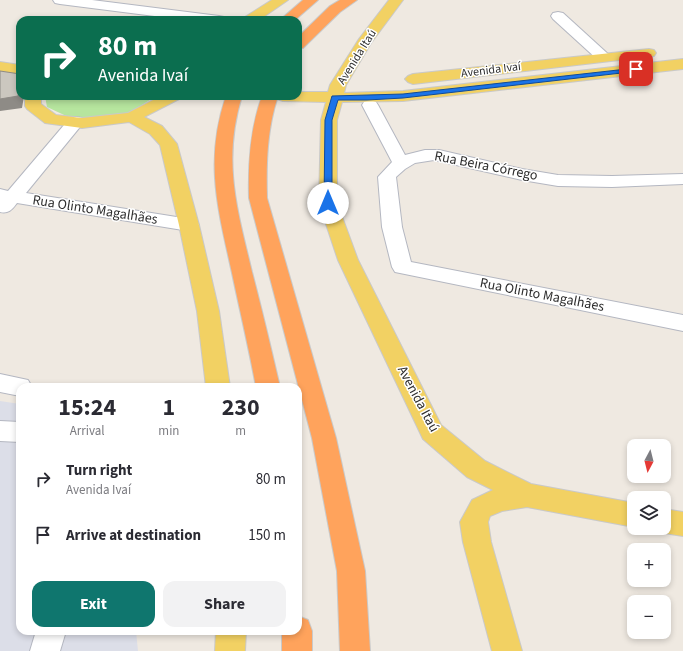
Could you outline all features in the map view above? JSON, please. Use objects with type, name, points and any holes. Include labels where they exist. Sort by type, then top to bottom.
[{"type":"highway","points":[[293,16],[311,0]]},
{"type":"highway","points":[[302,41],[335,9],[350,0]]},
{"type":"highway","points":[[233,100],[225,123],[222,162],[226,201],[267,383]]},
{"type":"highway","points":[[269,100],[262,123],[257,161],[258,198],[324,438],[352,571],[355,651]]},
{"type":"highway","points":[[297,635],[297,651]]},
{"type":"main road","points":[[256,16],[281,0]]},
{"type":"main road","name":"Avenida Itaú","points":[[396,0],[364,42],[336,91],[329,120],[328,203],[348,260],[432,432],[476,469],[527,495]]},
{"type":"main road","name":"Avenida Ivaí","points":[[397,81],[603,57],[683,51]]},
{"type":"main road","name":"Avenida Ivaí","points":[[302,86],[367,98],[403,96],[683,64]]},
{"type":"main road","points":[[0,67],[16,69]]},
{"type":"main road","points":[[0,79],[16,81]]},
{"type":"main road","name":"Avenida Ivaí","points":[[302,94],[336,91],[360,84]]},
{"type":"main road","points":[[33,100],[33,106],[51,119],[82,123],[132,117],[165,100]]},
{"type":"main road","points":[[296,100],[312,105],[329,120]]},
{"type":"main road","points":[[132,117],[156,130],[168,144],[189,225],[208,311],[217,383]]},
{"type":"main road","points":[[507,651],[477,542],[474,522],[481,508],[499,500],[527,495],[627,514]]},
{"type":"main road","points":[[671,522],[683,524]]},
{"type":"main road","points":[[230,651],[231,635]]},
{"type":"street","points":[[60,0],[186,16]]},
{"type":"street","points":[[112,7],[141,0]]},
{"type":"street","points":[[558,16],[603,57]]},
{"type":"street","points":[[370,105],[401,163]]},
{"type":"street","points":[[4,201],[76,122]]},
{"type":"street","name":"Rua Beira Córrego","points":[[402,267],[392,227],[387,177],[393,169],[413,157],[426,154],[444,156],[539,178],[574,182],[683,179]]},
{"type":"street","name":"Rua Olinto Magalhães","points":[[4,201],[189,225]]},
{"type":"street","name":"Rua Olinto Magalhães","points":[[402,267],[683,323]]},
{"type":"street","points":[[0,383],[16,386]]},
{"type":"street","points":[[0,432],[16,432]]},
{"type":"street","points":[[45,651],[50,635]]},
{"type":"shaded area","points":[[0,401],[16,403],[16,635],[136,635],[138,651],[0,651]]},
{"type":"green space","points":[[46,100],[150,100],[127,114],[77,121],[47,107]]},
{"type":"building","points":[[0,71],[16,73],[16,96],[0,99]]},
{"type":"route","points":[[328,203],[329,120],[335,98],[403,96],[636,69]]}]
